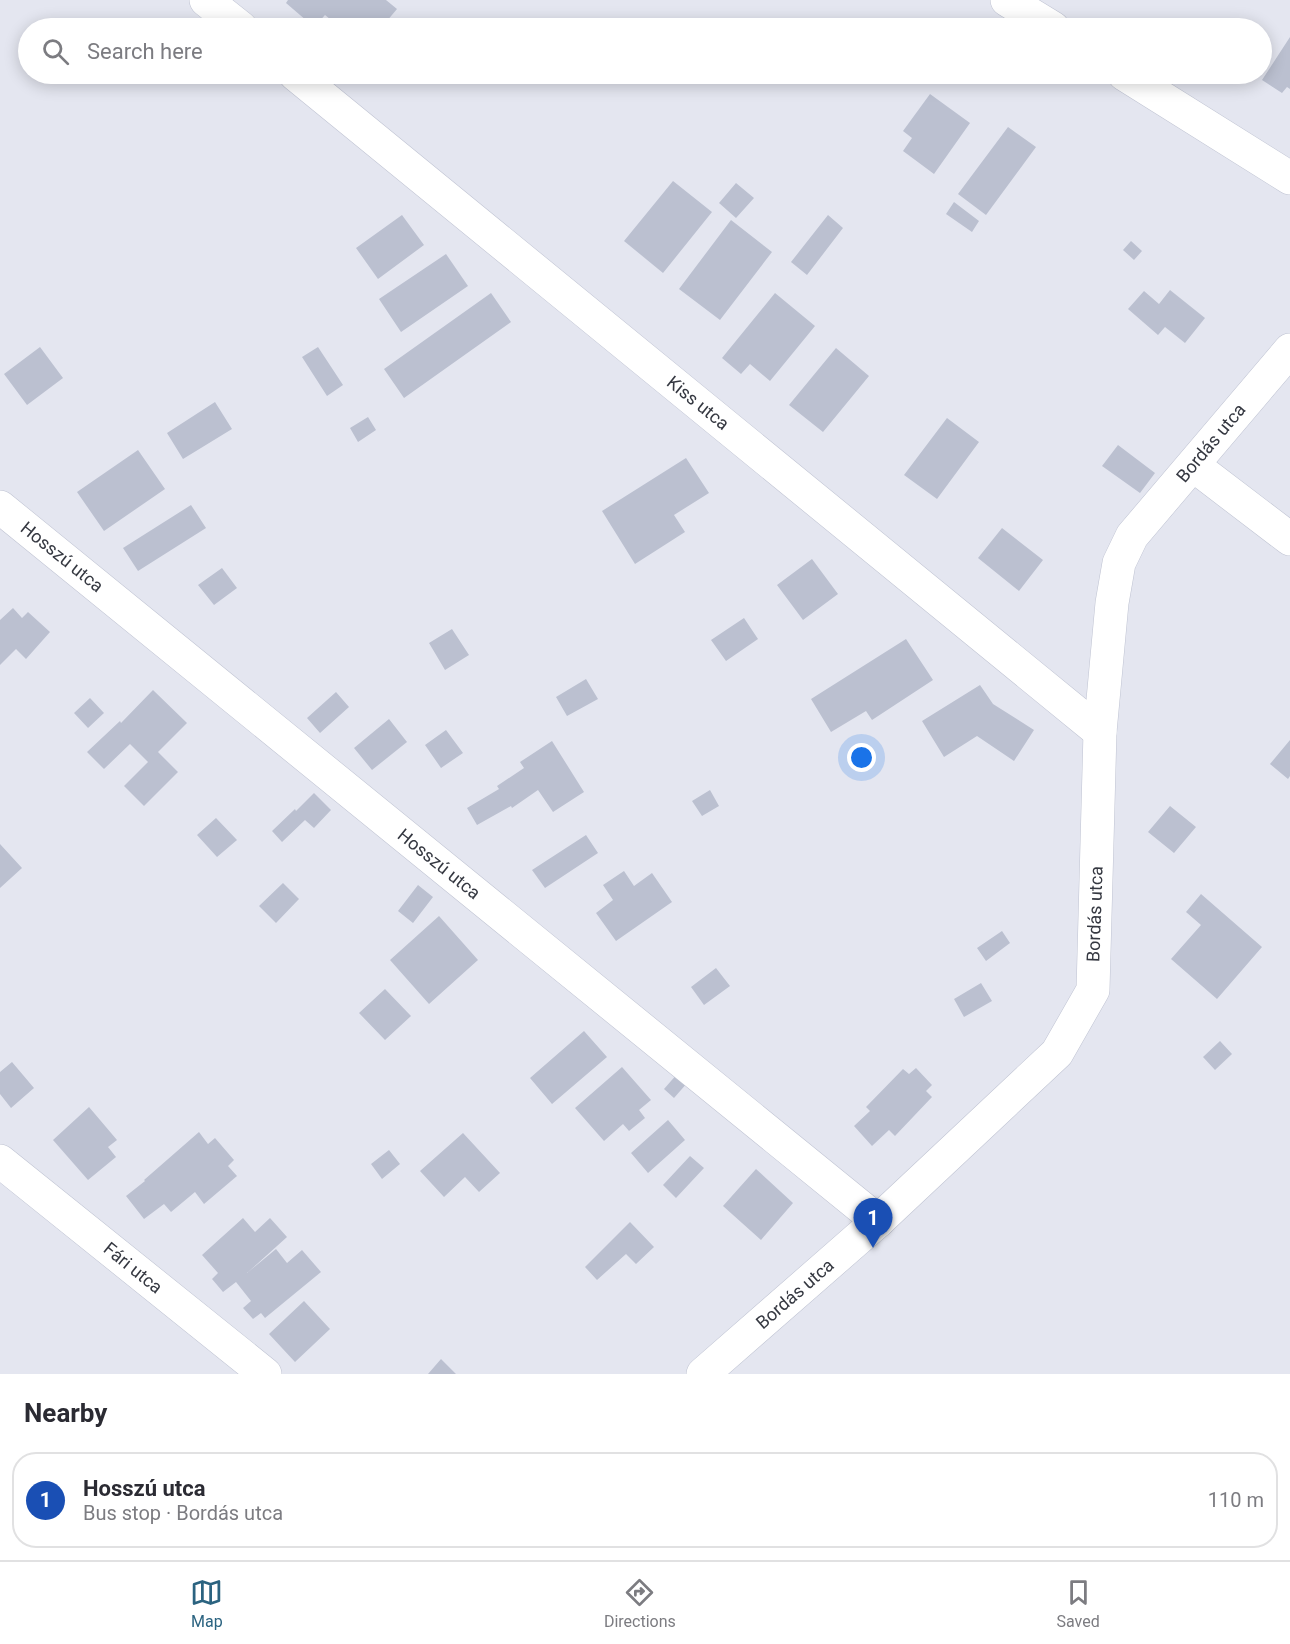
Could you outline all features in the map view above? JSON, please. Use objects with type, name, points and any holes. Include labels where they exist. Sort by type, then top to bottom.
[{"type":"street","points":[[206,0],[228,18]]},
{"type":"street","points":[[1007,0],[1037,18]]},
{"type":"street","name":"Kiss utca","points":[[308,84],[1100,732]]},
{"type":"street","points":[[1140,84],[1290,178]]},
{"type":"street","name":"Bordás utca","points":[[704,1374],[878,1221],[1057,1053],[1093,990],[1100,732],[1112,603],[1119,563],[1132,536],[1290,350]]},
{"type":"street","points":[[1193,465],[1290,539]]},
{"type":"street","name":"Hosszú utca","points":[[0,507],[878,1221]]},
{"type":"street","name":"Fári utca","points":[[0,1161],[266,1374]]},
{"type":"building","points":[[288,0],[386,0],[397,9],[389,18],[329,18],[325,15],[322,18],[304,18],[286,3]]},
{"type":"building","points":[[1290,37],[1290,89],[1287,87],[1282,93],[1268,84],[1272,84],[1272,65]]},
{"type":"building","points":[[930,94],[970,123],[934,174],[903,151],[912,138],[903,131]]},
{"type":"building","points":[[1008,127],[1036,147],[986,215],[958,194]]},
{"type":"building","points":[[673,181],[712,212],[663,273],[624,241]]},
{"type":"building","points":[[736,183],[754,198],[736,218],[719,203]]},
{"type":"building","points":[[954,202],[979,221],[972,232],[946,214]]},
{"type":"building","points":[[402,215],[424,245],[378,279],[356,248]]},
{"type":"building","points":[[828,215],[843,228],[807,275],[791,262]]},
{"type":"building","points":[[731,220],[772,252],[720,320],[679,289]]},
{"type":"building","points":[[1131,241],[1142,251],[1134,260],[1123,250]]},
{"type":"building","points":[[446,254],[468,286],[401,332],[379,299]]},
{"type":"building","points":[[1170,290],[1205,318],[1185,343],[1165,327],[1158,335],[1128,309],[1144,291],[1159,304]]},
{"type":"building","points":[[491,293],[511,322],[404,398],[384,369]]},
{"type":"building","points":[[775,293],[815,326],[770,381],[750,364],[741,374],[722,358]]},
{"type":"building","points":[[40,347],[63,378],[27,405],[4,374]]},
{"type":"building","points":[[318,347],[343,385],[327,396],[302,357]]},
{"type":"building","points":[[836,348],[869,376],[823,432],[789,405]]},
{"type":"building","points":[[215,402],[232,429],[183,459],[167,433]]},
{"type":"building","points":[[368,417],[376,430],[358,442],[350,428]]},
{"type":"building","points":[[947,418],[979,442],[937,499],[904,475]]},
{"type":"building","points":[[1118,445],[1155,473],[1140,493],[1102,466]]},
{"type":"building","points":[[138,450],[165,489],[104,531],[77,492]]},
{"type":"building","points":[[686,458],[709,493],[674,515],[685,532],[635,564],[602,511]]},
{"type":"building","points":[[191,505],[206,528],[138,571],[123,548]]},
{"type":"building","points":[[1002,528],[1043,560],[1019,591],[978,558]]},
{"type":"building","points":[[812,559],[838,594],[803,620],[777,585]]},
{"type":"building","points":[[222,568],[237,588],[214,605],[198,585]]},
{"type":"building","points":[[13,608],[22,618],[28,612],[50,632],[26,659],[16,649],[0,665],[0,620]]},
{"type":"building","points":[[744,618],[758,639],[726,661],[711,640]]},
{"type":"building","points":[[452,629],[469,655],[445,670],[429,643]]},
{"type":"building","points":[[906,639],[933,680],[872,720],[866,711],[831,732],[811,699]]},
{"type":"building","points":[[586,679],[598,699],[567,716],[556,697]]},
{"type":"building","points":[[980,685],[993,704],[1034,730],[1014,761],[977,736],[944,757],[922,721]]},
{"type":"building","points":[[153,690],[187,723],[158,752],[178,772],[144,806],[124,786],[148,762],[130,744],[104,769],[87,752],[120,721],[121,723]]},
{"type":"building","points":[[336,692],[349,707],[320,733],[307,718]]},
{"type":"building","points":[[90,698],[104,713],[88,728],[74,713]]},
{"type":"building","points":[[389,719],[407,742],[372,770],[354,748]]},
{"type":"building","points":[[446,730],[463,753],[441,768],[425,745]]},
{"type":"building","points":[[1290,740],[1290,776],[1288,779],[1270,764]]},
{"type":"building","points":[[552,741],[584,792],[553,812],[538,790],[512,808],[511,806],[477,825],[467,808],[499,789],[497,786],[524,768],[520,762]]},
{"type":"building","points":[[710,790],[719,806],[702,816],[692,801]]},
{"type":"building","points":[[314,793],[331,810],[314,828],[305,820],[282,842],[272,831]]},
{"type":"building","points":[[1170,806],[1196,827],[1174,853],[1148,832]]},
{"type":"building","points":[[216,818],[237,840],[217,857],[197,835]]},
{"type":"building","points":[[586,835],[598,853],[545,888],[532,870]]},
{"type":"building","points":[[0,844],[22,868],[0,888]]},
{"type":"building","points":[[624,871],[634,886],[652,873],[672,902],[616,941],[596,913],[613,900],[603,885]]},
{"type":"building","points":[[283,883],[299,899],[276,923],[259,906]]},
{"type":"building","points":[[418,885],[433,897],[413,923],[398,911]]},
{"type":"building","points":[[1201,894],[1262,947],[1217,999],[1171,959],[1201,925],[1186,912]]},
{"type":"building","points":[[439,916],[478,960],[429,1004],[390,960]]},
{"type":"building","points":[[1002,931],[1010,943],[986,961],[977,948]]},
{"type":"building","points":[[716,968],[730,986],[704,1005],[691,987]]},
{"type":"building","points":[[981,983],[992,1001],[964,1017],[954,999]]},
{"type":"building","points":[[385,989],[411,1016],[385,1040],[359,1013]]},
{"type":"building","points":[[584,1031],[607,1057],[552,1104],[530,1078]]},
{"type":"building","points":[[1220,1041],[1232,1054],[1215,1070],[1203,1057]]},
{"type":"building","points":[[12,1062],[34,1088],[11,1108],[0,1094],[0,1072]]},
{"type":"building","points":[[622,1067],[651,1100],[639,1110],[645,1118],[629,1131],[623,1124],[604,1141],[575,1108]]},
{"type":"building","points":[[916,1068],[932,1085],[926,1091],[932,1097],[895,1136],[889,1130],[872,1146],[854,1126],[870,1111],[866,1107],[903,1069],[909,1074]]},
{"type":"building","points":[[678,1073],[688,1082],[674,1098],[664,1089]]},
{"type":"building","points":[[89,1107],[117,1140],[108,1147],[116,1157],[88,1180],[53,1140]]},
{"type":"building","points":[[668,1120],[685,1140],[648,1173],[631,1153]]},
{"type":"building","points":[[199,1132],[208,1144],[215,1138],[234,1160],[228,1166],[237,1176],[204,1204],[195,1192],[171,1212],[164,1204],[144,1219],[126,1196]]},
{"type":"building","points":[[463,1133],[500,1173],[479,1192],[465,1177],[444,1197],[420,1171]]},
{"type":"building","points":[[389,1150],[400,1164],[382,1179],[371,1164]]},
{"type":"building","points":[[690,1156],[704,1168],[676,1198],[663,1185]]},
{"type":"building","points":[[756,1169],[793,1203],[761,1240],[723,1206]]},
{"type":"building","points":[[243,1218],[255,1232],[270,1218],[287,1237],[247,1273],[276,1249],[287,1263],[302,1250],[321,1272],[265,1318],[261,1313],[253,1319],[243,1308],[251,1301],[236,1282],[223,1292],[212,1279],[218,1273],[202,1255]]},
{"type":"building","points":[[630,1222],[654,1247],[636,1264],[626,1254],[597,1280],[585,1267]]},
{"type":"building","points":[[304,1301],[330,1329],[295,1362],[269,1334]]},
{"type":"building","points":[[441,1359],[456,1374],[428,1374]]},
{"type":"place","name":"Hosszú utca","points":[[873,1248]]}]
